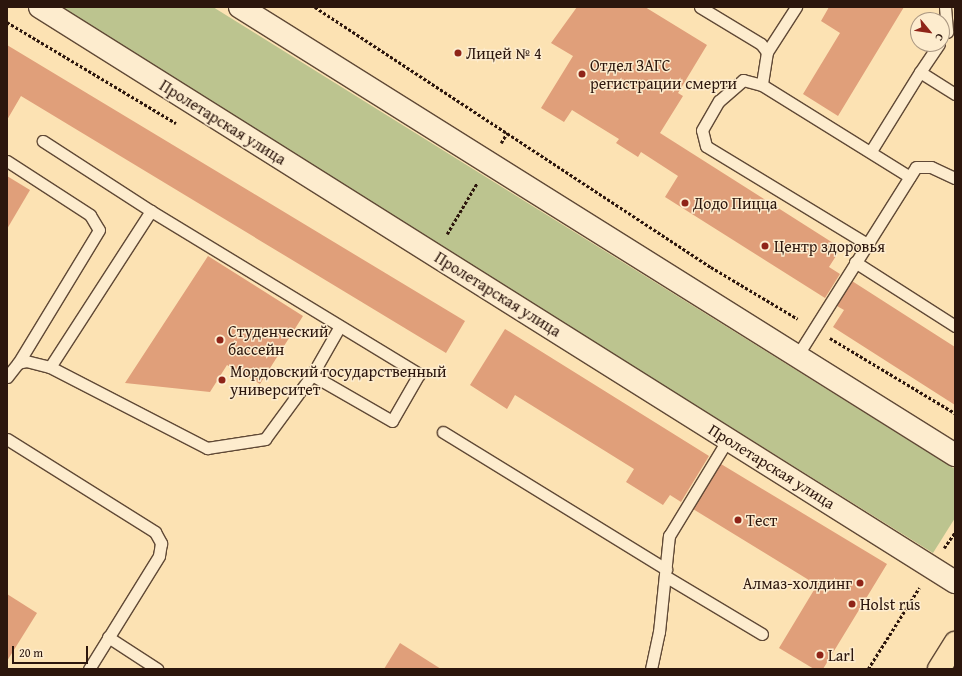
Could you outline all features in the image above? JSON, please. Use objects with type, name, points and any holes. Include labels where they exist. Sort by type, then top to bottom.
[{"type":"main road","points":[[939,669],[955,643]]},
{"type":"street","name":"Пролетарская улица","points":[[40,7],[955,582]]},
{"type":"street","points":[[240,7],[955,455]]},
{"type":"lane","points":[[700,7],[761,44],[767,52]]},
{"type":"lane","points":[[762,85],[767,52],[796,7]]},
{"type":"lane","points":[[871,151],[933,52]]},
{"type":"lane","points":[[920,72],[955,94]]},
{"type":"lane","points":[[867,244],[706,146],[702,130],[719,101],[743,80],[762,85],[871,151],[910,177]]},
{"type":"lane","points":[[43,141],[151,211],[419,374],[392,421],[312,375]]},
{"type":"lane","points":[[7,161],[90,215],[99,230],[18,363],[7,377]]},
{"type":"lane","points":[[797,356],[916,166],[932,167],[955,178]]},
{"type":"lane","points":[[50,367],[151,211]]},
{"type":"lane","points":[[855,262],[955,326]]},
{"type":"lane","points":[[18,363],[26,361],[50,367],[207,448],[265,439],[312,375],[340,326]]},
{"type":"lane","points":[[443,432],[762,634]]},
{"type":"lane","points":[[7,439],[155,532],[161,543],[159,556],[89,669]]},
{"type":"lane","points":[[650,669],[659,632],[669,536],[728,439]]},
{"type":"lane","points":[[108,637],[157,669]]},
{"type":"path","points":[[315,7],[711,267],[955,413]]},
{"type":"path","points":[[435,255],[507,133]]},
{"type":"path","points":[[868,669],[923,581]]},
{"type":"green space","points":[[57,7],[213,7],[955,469],[955,518],[933,553]]},
{"type":"building","points":[[577,7],[645,7],[707,45],[678,93],[683,96],[660,133],[841,248],[829,267],[840,274],[825,298],[665,197],[678,176],[641,152],[638,157],[616,143],[619,139],[572,110],[564,122],[541,108],[573,56],[551,43]]},
{"type":"building","points":[[829,7],[904,7],[838,116],[803,94],[840,33],[821,21]]},
{"type":"building","points":[[7,45],[465,321],[446,353],[21,96],[7,120]]},
{"type":"building","points":[[7,176],[30,190],[7,229]]},
{"type":"building","name":"Студенческий бассейн","points":[[208,256],[303,316],[260,384],[227,365],[210,392],[125,383]]},
{"type":"building","points":[[852,281],[955,347],[955,405],[833,327],[844,310],[837,306]]},
{"type":"building","points":[[505,329],[709,456],[681,502],[670,495],[663,505],[626,482],[634,469],[515,395],[507,409],[470,385]]},
{"type":"building","points":[[721,464],[887,564],[823,669],[814,669],[779,648],[817,585],[693,509]]},
{"type":"building","points":[[7,594],[37,613],[7,661]]},
{"type":"building","points":[[400,643],[441,669],[384,669]]},
{"type":"place","name":"Лицей № 4","points":[[458,53]]},
{"type":"place","name":"Отдел ЗАГС регистрации смерти","points":[[582,74]]},
{"type":"place","name":"Додо Пицца","points":[[685,203]]},
{"type":"place","name":"Центр здоровья","points":[[765,246]]},
{"type":"place","name":"Студенческий бассейн","points":[[220,340]]},
{"type":"place","name":"Мордовский государственный университет","points":[[222,380]]},
{"type":"place","name":"Тест","points":[[738,520]]},
{"type":"place","name":"Алмаз-холдинг","points":[[860,583]]},
{"type":"place","name":"Holst rus","points":[[852,604]]},
{"type":"place","name":"Larl","points":[[820,655]]}]
